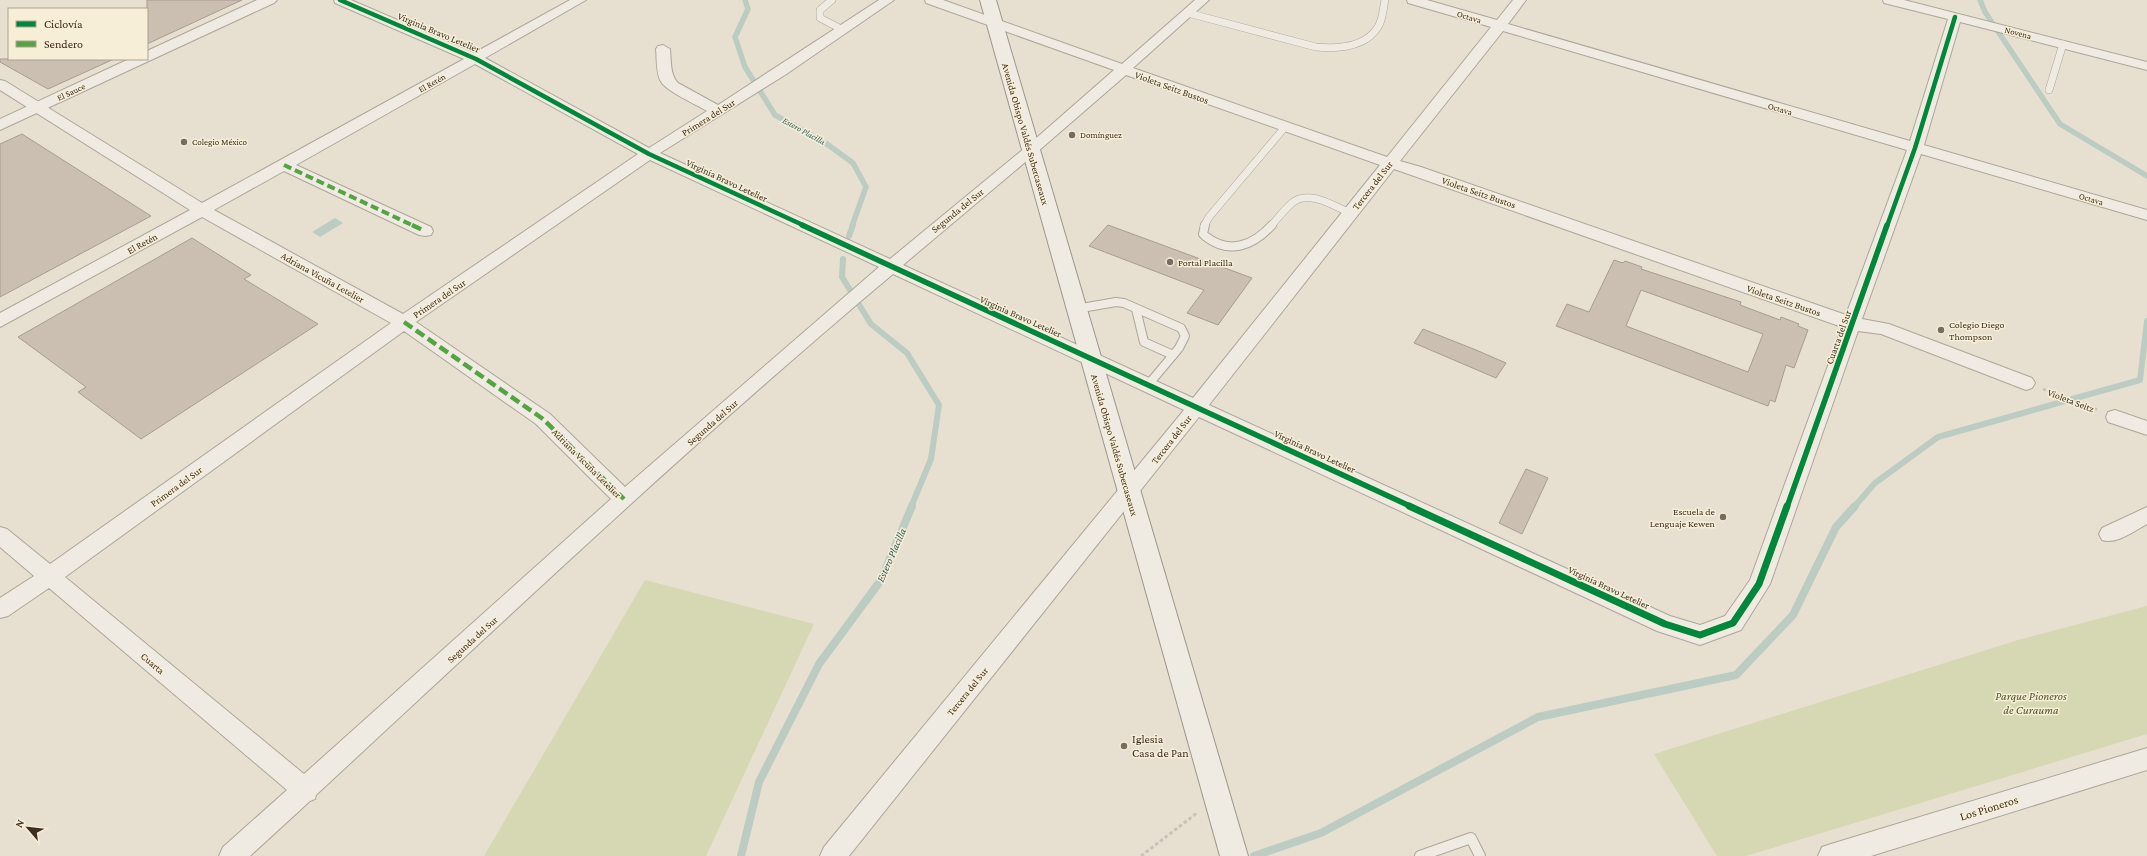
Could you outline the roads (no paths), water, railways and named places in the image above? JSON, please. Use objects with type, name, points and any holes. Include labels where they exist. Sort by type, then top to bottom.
[{"type":"main road","points":[[148,57],[269,0]]},
{"type":"main road","name":"Avenida Obispo Valdés Subercaseaux","points":[[988,0],[1216,798],[1234,856]]},
{"type":"main road","name":"El Sauce","points":[[0,125],[140,60]]},
{"type":"street","name":"Virginia Bravo Letelier","points":[[340,0],[476,59],[648,154],[884,271],[1091,359],[1665,624],[1700,635]]},
{"type":"street","name":"El Retén","points":[[0,320],[284,165],[580,0]]},
{"type":"street","name":"Primera del Sur","points":[[0,609],[50,576],[404,322],[648,154],[780,72],[888,0]]},
{"type":"street","name":"Violeta Seitz Bustos","points":[[931,0],[1285,127],[1390,163],[1423,172],[1853,324],[1883,328],[2026,383]]},
{"type":"street","name":"Segunda del Sur","points":[[232,856],[624,500],[841,308],[1031,150],[1203,0]]},
{"type":"street","name":"Octava","points":[[1413,0],[2140,213]]},
{"type":"street","name":"Tercera del Sur","points":[[833,856],[1129,492],[1520,0]]},
{"type":"street","name":"Novena","points":[[1889,0],[2147,66]]},
{"type":"street","name":"Cuarta del Sur","points":[[1700,635],[1733,623],[1759,584],[1915,148],[1955,17]]},
{"type":"street","points":[[663,49],[668,80],[673,86],[718,111]]},
{"type":"street","name":"Adriana Vicuña Letelier","points":[[0,84],[202,210],[404,322],[543,419],[624,500]]},
{"type":"street","points":[[284,165],[425,231]]},
{"type":"street","points":[[2115,417],[2147,428]]},
{"type":"street","points":[[2109,534],[2147,515]]},
{"type":"street","name":"Cuarta","points":[[0,535],[306,790]]},
{"type":"street","name":"Los Pioneros","points":[[1848,854],[2147,759]]},
{"type":"lane","points":[[832,0],[820,10],[820,18],[843,30]]},
{"type":"lane","points":[[1188,13],[1316,47],[1332,48],[1358,43],[1369,36],[1378,27],[1385,0]]},
{"type":"lane","points":[[2049,90],[2062,44]]},
{"type":"lane","points":[[1285,127],[1209,217],[1203,228],[1203,234],[1208,239],[1232,248],[1245,247],[1254,242],[1298,198],[1307,197],[1350,213]]},
{"type":"lane","points":[[1076,309],[1116,302],[1124,303],[1181,328],[1186,336],[1173,355],[1148,385]]},
{"type":"lane","points":[[1136,309],[1144,342],[1173,355]]},
{"type":"lane","points":[[1420,856],[1471,838],[1480,856]]},
{"type":"waterway","name":"Estero Placilla","points":[[745,0],[748,9],[735,37],[745,67],[775,115],[827,144],[853,163],[866,187],[852,226]]},
{"type":"waterway","points":[[1980,0],[1985,12],[2060,124],[2147,176]]},
{"type":"waterway","name":"Estero Placilla","points":[[849,236],[853,225]]},
{"type":"waterway","name":"Estero Placilla","points":[[843,259],[842,277],[871,324],[907,353],[939,405],[931,459],[911,507]]},
{"type":"waterway","points":[[1854,507],[1875,483],[1938,437],[2140,380],[2147,321]]},
{"type":"waterway","name":"Estero Placilla","points":[[741,856],[759,782],[819,664],[881,580],[912,506]]},
{"type":"waterway","points":[[1254,856],[1321,833],[1538,717],[1736,675],[1793,615],[1836,527],[1855,506]]},
{"type":"place","name":"Domínguez","points":[[1072,135]]},
{"type":"place","name":"Colegio México","points":[[184,142]]},
{"type":"place","name":"Portal Placilla","points":[[1170,262]]},
{"type":"place","name":"Colegio Diego Thompson","points":[[1941,330]]},
{"type":"place","name":"Escuela de Lenguaje Kewen","points":[[1723,517]]},
{"type":"place","name":"Iglesia Casa de Pan","points":[[1124,746]]},
{"type":"park label","name":"Parque Pioneros de Curauma","points":[[2031,703]]}]
